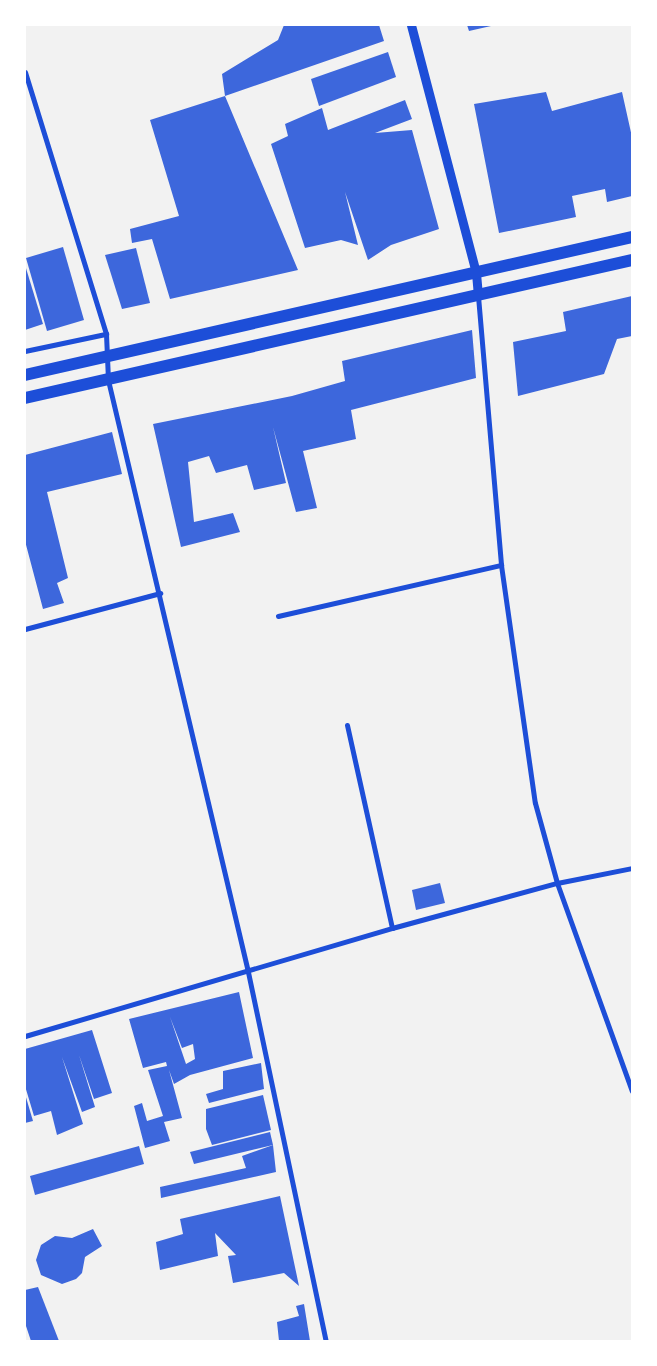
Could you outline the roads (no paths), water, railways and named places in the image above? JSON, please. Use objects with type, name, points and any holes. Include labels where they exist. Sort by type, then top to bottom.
[{"type":"main road","points":[[25,375],[108,358],[632,237]]},
{"type":"main road","points":[[25,398],[632,260]]},
{"type":"street","points":[[411,25],[476,273],[501,565],[535,803],[557,883],[632,1091]]},
{"type":"street","points":[[25,72],[106,334],[108,380],[160,592],[248,972],[326,1341]]},
{"type":"street","points":[[25,352],[106,334]]},
{"type":"street","points":[[278,616],[501,565]]},
{"type":"street","points":[[25,629],[160,592]]},
{"type":"street","points":[[347,725],[392,928]]},
{"type":"street","points":[[25,1036],[248,972],[392,928],[557,883],[632,868]]}]
